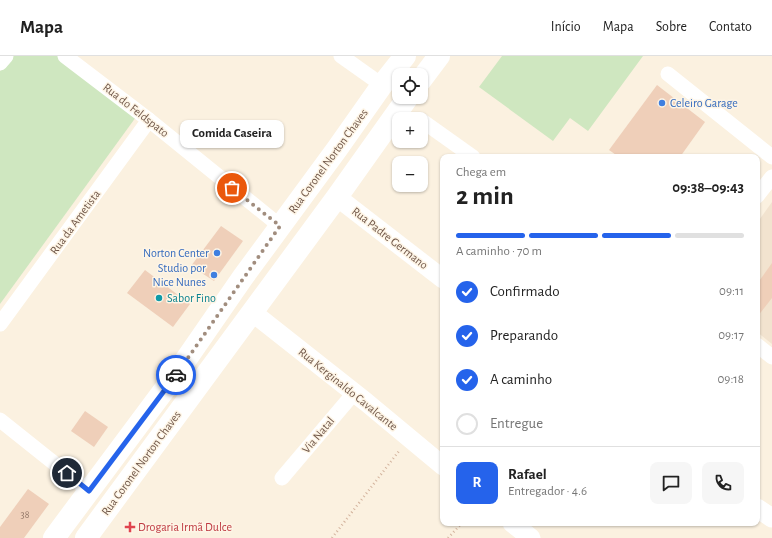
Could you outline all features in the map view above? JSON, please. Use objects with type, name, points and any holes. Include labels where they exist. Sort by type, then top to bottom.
[{"type":"main road","name":"Rua Coronel Norton Chaves","points":[[54,538],[176,374],[280,226],[382,85],[405,56]]},
{"type":"main road","points":[[428,71],[439,56]]},
{"type":"main road","name":"Rua Coronel Norton Chaves","points":[[92,535],[194,390],[337,197],[404,104]]},
{"type":"main road","points":[[337,149],[351,147],[358,150],[360,154],[358,166]]},
{"type":"main road","points":[[176,374],[172,386],[175,391],[185,395],[194,390]]},
{"type":"street","points":[[0,64],[6,56]]},
{"type":"street","name":"Rua do Feldspato","points":[[65,56],[150,120],[280,226]]},
{"type":"street","points":[[341,56],[382,85]]},
{"type":"street","points":[[668,74],[772,157]]},
{"type":"street","points":[[407,104],[414,112]]},
{"type":"street","name":"Rua da Ametista","points":[[0,324],[150,120]]},
{"type":"street","points":[[428,125],[469,154]]},
{"type":"street","points":[[760,192],[772,177]]},
{"type":"street","name":"Rua Padre Germano","points":[[337,197],[440,277]]},
{"type":"street","name":"Rua Kerginaldo Cavalcante","points":[[252,312],[440,464]]},
{"type":"street","points":[[760,348],[772,357]]},
{"type":"street","name":"Via Natal","points":[[282,478],[354,393]]},
{"type":"street","points":[[0,420],[89,491]]},
{"type":"street","points":[[760,510],[772,518]]},
{"type":"street","points":[[516,526],[531,538]]},
{"type":"path","points":[[332,538],[408,438]]},
{"type":"path","points":[[448,538],[459,526]]},
{"type":"shaded area","points":[[772,202],[772,344],[760,334],[760,219]]},
{"type":"green space","points":[[11,56],[58,56],[136,117],[0,304],[0,71]]},
{"type":"green space","points":[[502,56],[643,56],[588,131],[570,118],[553,141],[479,87]]},
{"type":"building","name":"Celeiro Garage","points":[[657,85],[705,122],[682,154],[615,154],[609,150]]},
{"type":"building","name":"Norton Center","points":[[221,226],[243,241],[214,281],[191,266]]},
{"type":"building","points":[[772,263],[772,298],[760,313],[760,280]]},
{"type":"building","name":"Sabor Fino","points":[[145,270],[190,304],[173,327],[127,293]]},
{"type":"building","points":[[85,411],[108,427],[94,447],[71,431]]},
{"type":"building","points":[[28,489],[49,504],[24,538],[0,538],[0,527]]},
{"type":"way so far","points":[[176,375],[280,226],[232,188]]},
{"type":"place","name":"Celeiro Garage","points":[[662,103]]},
{"type":"place","name":"Comida Caseira","points":[[232,188]]},
{"type":"place","name":"Norton Center","points":[[217,253]]},
{"type":"place","name":"Studio por Nice Nunes","points":[[214,275]]},
{"type":"place","name":"Sabor Fino","points":[[159,298]]},
{"type":"place","name":"Drogaria Irmã Dulce","points":[[130,527]]},
{"type":"route","points":[[67,473],[89,491],[176,375]]}]
